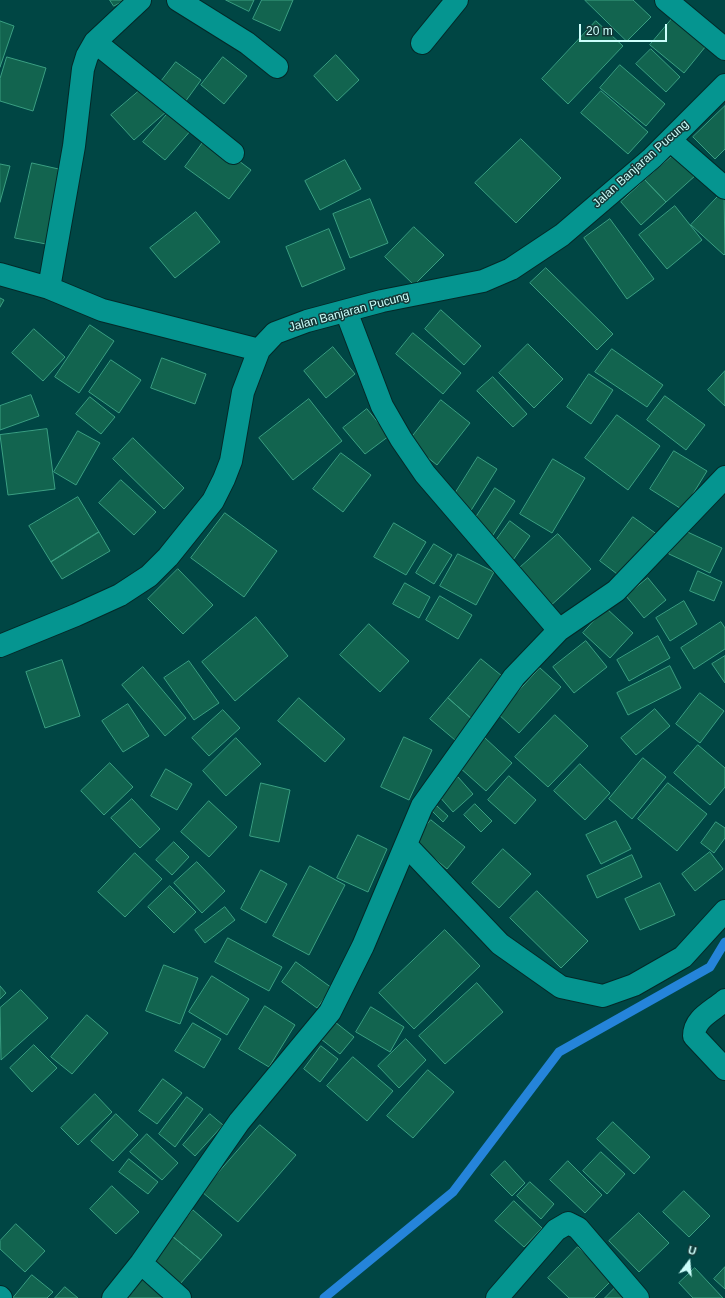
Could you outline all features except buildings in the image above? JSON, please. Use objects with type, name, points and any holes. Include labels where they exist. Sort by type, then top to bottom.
[{"type":"street","points":[[49,288],[74,146],[83,69],[95,42],[140,0]]},
{"type":"street","points":[[178,0],[247,43],[277,67]]},
{"type":"street","points":[[422,43],[457,0]]},
{"type":"street","points":[[666,0],[725,49]]},
{"type":"street","points":[[95,42],[233,153]]},
{"type":"street","name":"Jalan Banjaran Pucung","points":[[0,646],[120,595],[149,576],[168,557],[213,501],[224,479],[231,461],[243,392],[259,350],[275,333],[307,321],[382,301],[483,281],[511,269],[562,235],[670,140],[725,85]]},
{"type":"street","points":[[670,140],[725,188]]},
{"type":"street","points":[[0,274],[49,288],[102,310],[259,350]]},
{"type":"street","points":[[346,311],[382,406],[425,474],[559,630]]},
{"type":"street","points":[[113,1298],[141,1264],[240,1122],[330,1012],[363,946],[422,806],[514,677],[559,630],[616,591],[725,477]]},
{"type":"street","points":[[406,845],[500,944],[561,987],[603,996],[634,985],[683,957],[725,911]]},
{"type":"street","points":[[725,1000],[697,1022],[694,1030],[694,1036],[725,1069]]},
{"type":"street","points":[[497,1298],[556,1230],[568,1223],[578,1228],[638,1298]]},
{"type":"street","points":[[141,1264],[180,1298]]},
{"type":"waterway","points":[[324,1298],[453,1192],[559,1052],[710,967],[725,942]]}]
